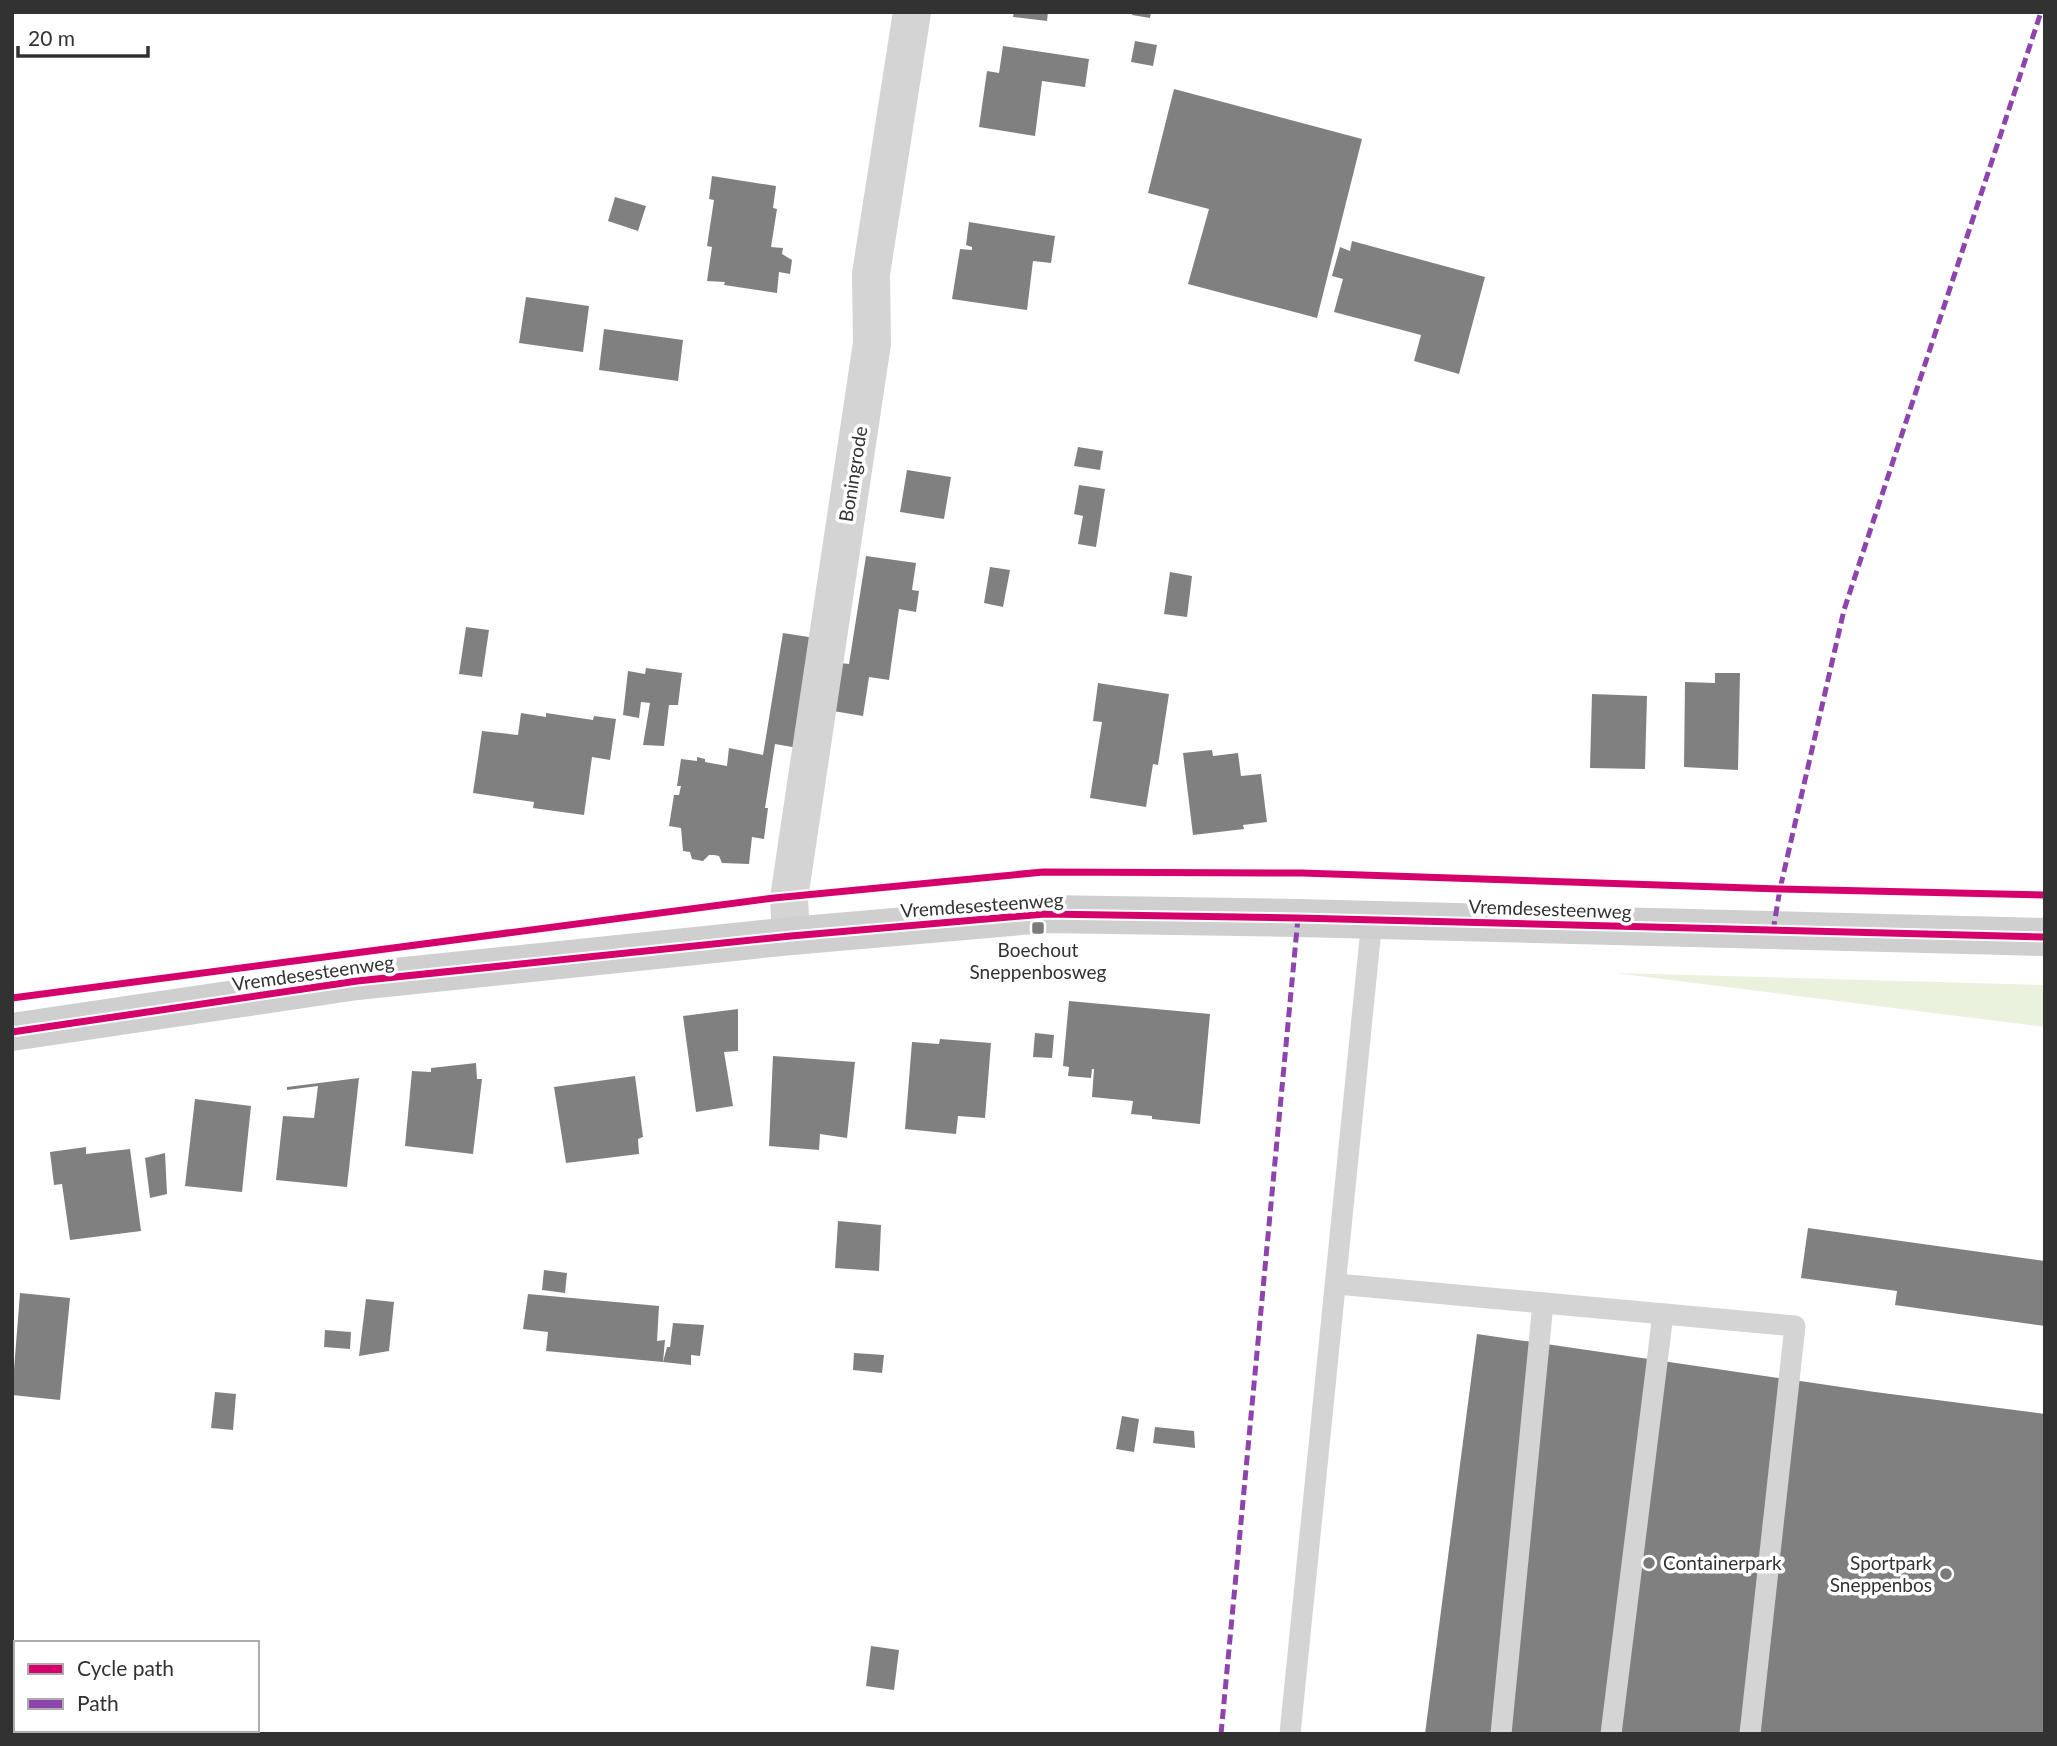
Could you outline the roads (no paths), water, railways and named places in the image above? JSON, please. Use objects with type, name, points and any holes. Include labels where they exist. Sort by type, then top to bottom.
[{"type":"street","name":"Boningrode","points":[[791,936],[789,898],[872,343],[871,274],[912,12]]},
{"type":"street","name":"Vremdesesteenweg","points":[[12,1032],[357,981],[791,936],[1045,914],[1372,919],[2045,937]]},
{"type":"lane","points":[[1290,1734],[1372,919]]},
{"type":"lane","points":[[1337,1284],[1795,1326],[1750,1734]]},
{"type":"lane","points":[[1501,1734],[1543,1303]]},
{"type":"lane","points":[[1611,1734],[1662,1314]]},
{"type":"place","name":"Boechout Sneppenbosweg","points":[[1038,928]]},
{"type":"place","name":"Containerpark","points":[[1649,1563]]},
{"type":"place","name":"Sportpark Sneppenbos","points":[[1946,1574]]}]
